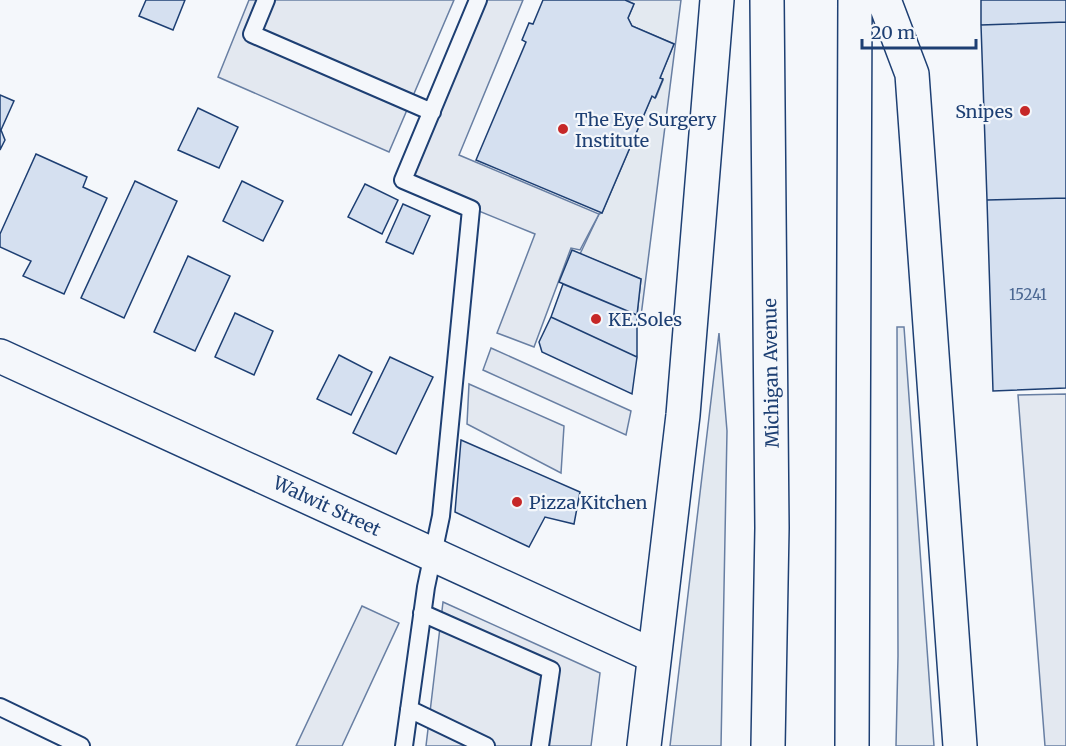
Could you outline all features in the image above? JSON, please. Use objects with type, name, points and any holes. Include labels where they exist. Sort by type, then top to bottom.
[{"type":"main road","points":[[644,746],[682,415],[717,0]]},
{"type":"main road","name":"Michigan Avenue","points":[[767,0],[772,516],[768,746]]},
{"type":"main road","points":[[852,746],[855,0]]},
{"type":"main road","points":[[884,0],[912,74],[960,746]]},
{"type":"main road","name":"Walwit Street","points":[[0,356],[654,656]]},
{"type":"lane","points":[[266,0],[252,34],[432,112]]},
{"type":"lane","points":[[404,746],[422,613],[441,516],[471,209],[403,180],[432,112],[474,1]]},
{"type":"lane","points":[[422,613],[551,670],[540,746]]},
{"type":"lane","points":[[0,707],[81,746]]},
{"type":"lane","points":[[409,709],[486,746]]},
{"type":"shaded area","points":[[249,0],[454,0],[389,152],[218,77]]},
{"type":"shaded area","points":[[478,0],[523,0],[459,155],[599,214],[580,250],[571,248],[534,347],[497,333],[535,234],[403,180]]},
{"type":"shaded area","points":[[625,0],[681,0],[641,316],[637,315],[641,279],[580,254],[599,214],[602,213],[652,96],[656,97],[663,80],[660,78],[674,44],[632,26],[628,18],[634,4]]},
{"type":"shaded area","points":[[897,327],[904,327],[934,746],[896,746]]},
{"type":"shaded area","points":[[719,333],[727,431],[721,746],[670,746]]},
{"type":"shaded area","points":[[491,348],[631,411],[626,435],[483,370]]},
{"type":"shaded area","points":[[469,384],[564,426],[561,473],[467,424]]},
{"type":"shaded area","points":[[1066,394],[1066,746],[1045,746],[1018,395]]},
{"type":"shaded area","points":[[443,602],[600,673],[591,746],[426,746]]},
{"type":"shaded area","points":[[362,606],[399,623],[342,746],[296,746]]},
{"type":"building","points":[[146,0],[185,0],[173,30],[139,16]]},
{"type":"building","name":"The Eye Surgery Institute","points":[[543,0],[625,0],[634,4],[628,18],[632,26],[674,44],[660,78],[663,79],[655,98],[652,96],[602,213],[476,160],[526,42],[522,40],[529,23],[533,24]]},
{"type":"building","points":[[981,0],[1066,0],[1066,22],[981,25]]},
{"type":"building","name":"Snipes","points":[[1066,22],[1066,198],[987,200],[981,25]]},
{"type":"building","points":[[0,95],[14,101],[1,130],[5,140],[0,150]]},
{"type":"building","points":[[198,108],[238,127],[219,168],[178,150]]},
{"type":"building","points":[[36,154],[87,177],[83,187],[107,198],[64,294],[23,276],[31,261],[0,247],[0,234]]},
{"type":"building","points":[[135,181],[177,201],[124,318],[81,298]]},
{"type":"building","points":[[242,181],[283,201],[263,241],[223,221]]},
{"type":"building","points":[[365,184],[398,200],[382,234],[348,217]]},
{"type":"building","points":[[1066,198],[1066,388],[993,391],[987,200]]},
{"type":"building","points":[[403,204],[430,216],[413,254],[386,242]]},
{"type":"building","points":[[572,250],[641,279],[637,315],[559,282]]},
{"type":"building","points":[[188,256],[230,276],[195,351],[154,332]]},
{"type":"building","points":[[563,284],[637,315],[637,357],[551,317]]},
{"type":"building","points":[[235,313],[273,331],[254,375],[215,357]]},
{"type":"building","points":[[551,317],[637,357],[632,394],[542,352],[539,342]]},
{"type":"building","points":[[339,355],[372,372],[351,415],[317,399]]},
{"type":"building","points":[[390,357],[433,377],[396,454],[353,433]]},
{"type":"building","name":"Pizza Kitchen","points":[[461,440],[580,492],[574,524],[545,517],[529,547],[455,512]]},
{"type":"place","name":"Snipes","points":[[1025,111]]},
{"type":"place","name":"The Eye Surgery Institute","points":[[563,129]]},
{"type":"place","name":"KE.Soles","points":[[596,319]]},
{"type":"place","name":"Pizza Kitchen","points":[[517,502]]}]
